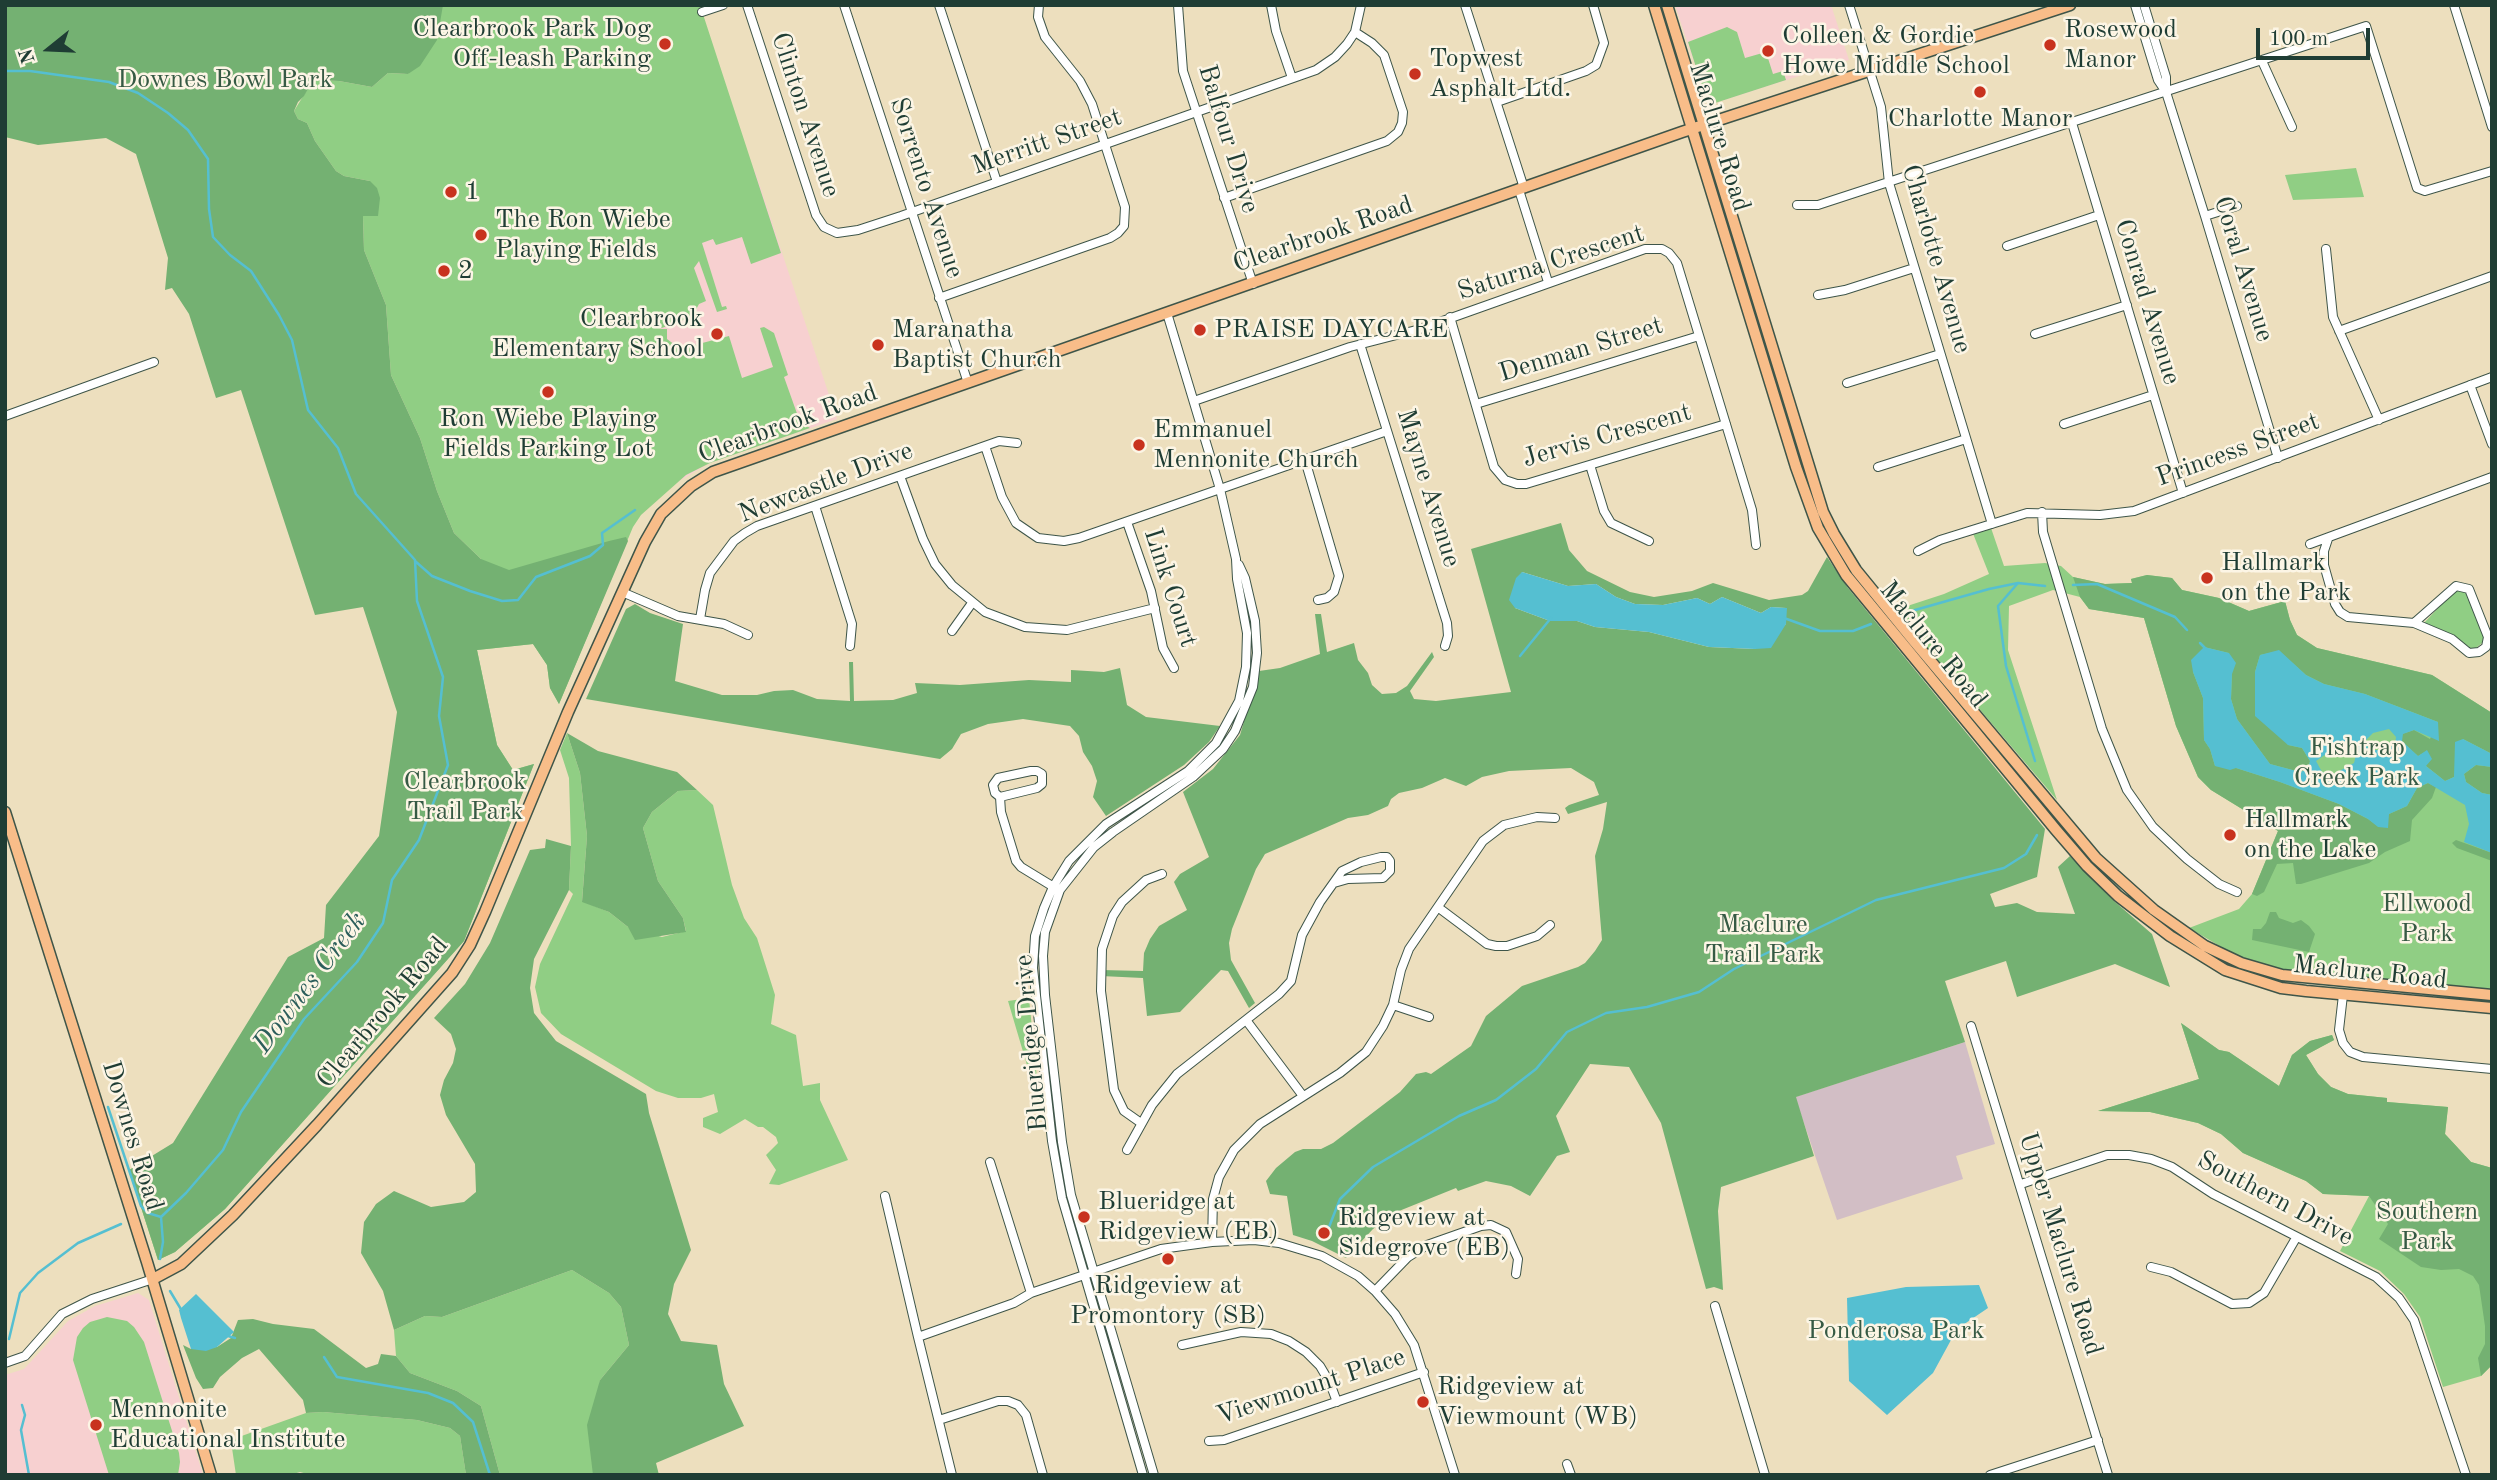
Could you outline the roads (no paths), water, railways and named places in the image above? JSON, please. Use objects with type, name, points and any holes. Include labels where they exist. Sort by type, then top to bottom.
[{"type":"main road","name":"Maclure Road","points":[[1654,5],[1806,499],[1818,527],[1846,575],[2056,830],[2118,896],[2170,936],[2225,970],[2281,988],[2492,1008]]},
{"type":"main road","name":"Maclure Road","points":[[1667,5],[1706,125],[1807,463],[1834,534],[1856,570],[2096,858],[2154,910],[2205,946],[2262,970],[2307,979],[2492,995]]},
{"type":"main road","name":"Clearbrook Road","points":[[153,1279],[181,1264],[233,1215],[452,973],[470,945],[485,912],[545,767],[645,542],[661,514],[682,493],[713,472],[1693,129],[2070,5]]},
{"type":"main road","name":"Downes Road","points":[[5,812],[153,1279],[211,1475]]},
{"type":"main road","points":[[2343,995],[2352,990],[2387,993],[2400,988]]},
{"type":"street","points":[[702,12],[723,5]]},
{"type":"street","name":"Clinton Avenue","points":[[747,5],[819,221],[831,232],[847,233],[912,212]]},
{"type":"street","name":"Sorrento Avenue","points":[[844,5],[968,383]]},
{"type":"street","points":[[939,5],[997,181]]},
{"type":"street","points":[[939,298],[1110,238],[1124,226],[1125,206],[1087,93],[1045,37],[1038,17],[1039,5]]},
{"type":"street","name":"Balfour Drive","points":[[1178,5],[1183,71],[1253,284]]},
{"type":"street","points":[[1271,5],[1276,31],[1292,78]]},
{"type":"street","points":[[1224,198],[1387,141],[1398,132],[1402,123],[1402,112],[1387,62],[1379,50],[1354,32],[1361,5]]},
{"type":"street","points":[[1465,5],[1497,102],[1548,282]]},
{"type":"street","points":[[1497,102],[1586,71],[1596,65],[1604,43],[1593,5]]},
{"type":"street","name":"Charlotte Avenue","points":[[1849,5],[1881,107],[1889,183],[1992,524]]},
{"type":"street","name":"Coral Avenue","points":[[2135,5],[2158,80],[2166,92],[2278,458]]},
{"type":"street","name":"Coral Avenue","points":[[2144,5],[2166,77],[2166,92]]},
{"type":"street","points":[[2454,5],[2492,127]]},
{"type":"street","points":[[1797,205],[1818,205],[1889,183],[2366,26],[2415,186],[2419,191],[2492,171]]},
{"type":"street","name":"Merritt Street","points":[[912,212],[1316,70],[1335,57],[1354,32]]},
{"type":"street","points":[[2262,61],[2292,127]]},
{"type":"street","name":"Conrad Avenue","points":[[2072,123],[2183,493]]},
{"type":"street","points":[[2205,216],[2237,206]]},
{"type":"street","points":[[2007,246],[2099,215]]},
{"type":"street","name":"Saturna Crescent","points":[[1194,401],[1360,344],[1398,335],[1645,248],[1662,249],[1677,263],[1752,510],[1756,545]]},
{"type":"street","points":[[2326,248],[2333,317],[2379,420]]},
{"type":"street","points":[[1818,295],[1845,290],[1914,268]]},
{"type":"street","points":[[2339,331],[2492,276]]},
{"type":"street","points":[[2035,334],[2127,305]]},
{"type":"street","name":"Blueridge Drive","points":[[1153,1475],[1089,1273],[1062,1198],[1052,1141],[1033,968],[1035,936],[1069,861],[1106,824],[1188,771],[1216,743],[1239,701],[1246,667],[1247,633],[1236,559],[1220,489],[1167,313]]},
{"type":"street","name":"Jervis Crescent","points":[[1450,317],[1494,467],[1505,480],[1526,484],[1726,424]]},
{"type":"street","name":"Denman Street","points":[[1476,404],[1699,336]]},
{"type":"street","name":"Mayne Avenue","points":[[1360,344],[1447,623],[1448,636],[1445,646]]},
{"type":"street","points":[[1847,383],[1940,354]]},
{"type":"street","points":[[5,416],[154,362]]},
{"type":"street","name":"Princess Street","points":[[1918,551],[1940,540],[2027,513],[2111,515],[2134,511],[2492,377]]},
{"type":"street","points":[[2470,385],[2492,444]]},
{"type":"street","points":[[2064,424],[2153,395]]},
{"type":"street","points":[[985,446],[1009,513],[1016,523],[1038,538],[1064,541],[1127,522],[1387,431]]},
{"type":"street","points":[[1878,467],[1966,439]]},
{"type":"street","name":"Newcastle Drive","points":[[700,619],[710,573],[734,541],[757,527],[999,441],[1017,443]]},
{"type":"street","points":[[1305,460],[1339,576],[1334,592],[1327,598],[1318,600]]},
{"type":"street","points":[[1590,466],[1604,511],[1611,523],[1649,541]]},
{"type":"street","points":[[900,476],[935,564],[952,585],[972,603],[998,617],[1025,627],[1067,630],[1155,608]]},
{"type":"street","points":[[2311,544],[2492,477]]},
{"type":"street","points":[[815,506],[852,624],[850,646]]},
{"type":"street","points":[[2042,512],[2043,533],[2102,729],[2127,790],[2153,827],[2187,859],[2219,884],[2237,891]]},
{"type":"street","name":"Link Court","points":[[1127,522],[1155,608],[1163,648],[1174,668]]},
{"type":"street","points":[[2328,539],[2324,551],[2324,565],[2335,604],[2340,612],[2348,617],[2414,623],[2452,639],[2469,653],[2489,649],[2488,637],[2469,589],[2456,586],[2414,623]]},
{"type":"street","points":[[622,592],[678,616],[724,624],[748,635]]},
{"type":"street","points":[[952,631],[972,603]]},
{"type":"street","points":[[1000,797],[1037,788],[1042,784],[1042,774],[1031,771],[998,778],[993,785],[995,793],[1000,797],[1001,812],[1016,861],[1027,872],[1056,888]]},
{"type":"street","points":[[1212,1242],[1213,1199],[1226,1162],[1260,1124],[1340,1073],[1366,1052],[1393,1005],[1409,949],[1475,851],[1494,831],[1514,822],[1537,817],[1555,818]]},
{"type":"street","points":[[1127,1150],[1141,1123],[1177,1074],[1279,994],[1291,981],[1302,935],[1320,902],[1342,871],[1381,857],[1390,861],[1390,871],[1383,878],[1348,879],[1334,883]]},
{"type":"street","points":[[1141,1123],[1124,1111],[1114,1090],[1101,990],[1102,949],[1113,916],[1122,902],[1146,880],[1162,874]]},
{"type":"street","points":[[1439,908],[1487,944],[1496,946],[1507,946],[1537,936],[1550,925]]},
{"type":"street","points":[[2343,995],[2339,1030],[2343,1044],[2350,1052],[2363,1057],[2492,1069]]},
{"type":"street","points":[[1393,1005],[1429,1017]]},
{"type":"street","points":[[1246,1020],[1303,1096]]},
{"type":"street","name":"Upper Maclure Road","points":[[1971,1026],[2108,1475]]},
{"type":"street","name":"Southern Drive","points":[[2021,1184],[2081,1162],[2107,1156],[2129,1155],[2172,1167],[2213,1194],[2364,1270],[2399,1298],[2414,1320],[2423,1339],[2466,1475]]},
{"type":"street","points":[[990,1162],[1031,1293]]},
{"type":"street","points":[[885,1196],[952,1475]]},
{"type":"street","points":[[1376,1291],[1408,1257],[1427,1245],[1481,1226],[1491,1225],[1506,1232],[1518,1259],[1516,1274]]},
{"type":"street","points":[[2151,1267],[2171,1272],[2232,1304],[2249,1303],[2264,1293],[2297,1238]]},
{"type":"street","points":[[918,1336],[1014,1303],[1031,1293],[1161,1249],[1212,1242],[1279,1242],[1301,1248],[1358,1276],[1376,1291],[1405,1329],[1424,1372],[1455,1475]]},
{"type":"street","name":"Blueridge Drive","points":[[1089,1273],[1143,1475]]},
{"type":"street","name":"Clearbrook Road","points":[[5,1363],[25,1356],[62,1314],[92,1299],[153,1279]]},
{"type":"street","points":[[1715,1306],[1765,1475]]},
{"type":"street","points":[[1182,1345],[1241,1332],[1271,1334],[1306,1352],[1320,1366],[1337,1402]]},
{"type":"street","name":"Viewmount Place","points":[[1209,1441],[1224,1440],[1424,1372]]},
{"type":"street","points":[[939,1420],[998,1401],[1018,1405],[1026,1415],[1043,1475]]},
{"type":"street","points":[[1990,1475],[2098,1440]]},
{"type":"street","points":[[1567,1464],[1571,1475]]},
{"type":"water","points":[[1522,572],[1568,586],[1596,584],[1616,597],[1635,604],[1663,605],[1697,598],[1710,604],[1722,597],[1761,613],[1771,607],[1787,608],[1786,624],[1771,648],[1755,649],[1709,647],[1649,632],[1595,627],[1577,621],[1550,621],[1515,608],[1509,600],[1516,578]]},
{"type":"water","points":[[2204,647],[2229,653],[2236,663],[2232,674],[2231,699],[2237,719],[2270,764],[2300,772],[2308,769],[2310,761],[2302,748],[2288,745],[2255,716],[2255,672],[2260,655],[2279,650],[2306,675],[2324,684],[2365,694],[2438,722],[2439,741],[2414,730],[2403,734],[2402,741],[2418,756],[2427,750],[2432,759],[2426,766],[2445,781],[2454,777],[2455,742],[2463,739],[2492,754],[2492,767],[2476,765],[2464,774],[2466,782],[2482,793],[2492,795],[2492,853],[2464,842],[2469,824],[2465,805],[2428,783],[2417,788],[2407,806],[2389,814],[2388,828],[2378,827],[2339,804],[2280,782],[2236,768],[2230,770],[2215,766],[2204,740],[2203,698],[2191,660]],"holes":[[[2389,729],[2396,737],[2395,745],[2382,750],[2369,750],[2365,741],[2373,733]],[[2341,746],[2357,751],[2354,763],[2332,775],[2322,772],[2316,761],[2326,754],[2338,752]]]},
{"type":"water","points":[[1979,1285],[1988,1308],[1957,1329],[1933,1373],[1887,1415],[1849,1381],[1847,1298],[1906,1287]]},
{"type":"water","points":[[196,1294],[234,1332],[217,1347],[206,1351],[191,1349],[179,1310]]},
{"type":"waterway","name":"Downes Creek","points":[[5,71],[30,71],[109,82],[138,93],[188,130],[208,159],[209,209],[213,237],[251,271],[279,315],[292,340],[308,410],[338,448],[356,494],[415,560],[417,601],[443,677],[439,716],[448,765],[419,840],[392,880],[383,923],[357,962],[304,1019],[241,1112],[223,1150],[161,1217]]},
{"type":"waterway","points":[[415,561],[432,576],[470,591],[502,601],[518,600],[536,577],[590,556],[603,545],[602,533],[635,510]]},
{"type":"waterway","points":[[2018,583],[1998,606],[2006,666],[2035,761]]},
{"type":"waterway","points":[[1908,612],[2018,583],[2045,586]]},
{"type":"waterway","points":[[2073,585],[2097,584],[2175,617],[2187,630]]},
{"type":"waterway","points":[[1520,656],[1551,618]]},
{"type":"waterway","points":[[1784,618],[1820,631],[1853,631],[1871,624]]},
{"type":"waterway","points":[[2200,643],[2206,649]]},
{"type":"waterway","points":[[1329,1227],[1340,1199],[1373,1167],[1459,1116],[1496,1100],[1536,1069],[1567,1032],[1606,1013],[1647,1007],[1699,992],[1734,969],[1876,900],[2004,868],[2026,854],[2037,835]]},
{"type":"waterway","points":[[108,1107],[141,1206],[148,1213],[161,1217]]},
{"type":"waterway","points":[[160,1259],[163,1242],[161,1217]]},
{"type":"waterway","points":[[9,1339],[20,1293],[38,1273],[78,1243],[121,1224]]},
{"type":"waterway","points":[[170,1291],[182,1311]]},
{"type":"waterway","points":[[228,1336],[235,1338]]},
{"type":"waterway","points":[[324,1357],[337,1377],[428,1393],[453,1403],[473,1422],[490,1475]]},
{"type":"waterway","points":[[22,1405],[25,1415],[21,1430],[29,1475]]},
{"type":"place","name":"Clearbrook Park Dog Off-leash Parking","points":[[665,44]]},
{"type":"place","name":"Rosewood Manor","points":[[2050,45]]},
{"type":"place","name":"Colleen & Gordie Howe Middle School","points":[[1768,51]]},
{"type":"place","name":"Topwest Asphalt Ltd.","points":[[1415,74]]},
{"type":"place","name":"Charlotte Manor","points":[[1980,92]]},
{"type":"place","name":"1","points":[[451,192]]},
{"type":"place","name":"The Ron Wiebe Playing Fields","points":[[481,235]]},
{"type":"place","name":"2","points":[[444,271]]},
{"type":"place","name":"PRAISE DAYCARE","points":[[1200,330]]},
{"type":"place","name":"Clearbrook Elementary School","points":[[717,334]]},
{"type":"place","name":"Maranatha Baptist Church","points":[[878,345]]},
{"type":"place","name":"Ron Wiebe Playing Fields Parking Lot","points":[[548,392]]},
{"type":"place","name":"Emmanuel Mennonite Church","points":[[1139,445]]},
{"type":"place","name":"Hallmark on the Park","points":[[2207,578]]},
{"type":"place","name":"Hallmark on the Lake","points":[[2230,835]]},
{"type":"place","name":"Blueridge at Ridgeview (EB)","points":[[1084,1217]]},
{"type":"place","name":"Ridgeview at Sidegrove (EB)","points":[[1324,1233]]},
{"type":"place","name":"Ridgeview at Promontory (SB)","points":[[1168,1259]]},
{"type":"place","name":"Ridgeview at Viewmount (WB)","points":[[1423,1402]]},
{"type":"place","name":"Mennonite Educational Institute","points":[[96,1425]]},
{"type":"park label","name":"Downes Bowl Park","points":[[225,80]]},
{"type":"park label","name":"Fishtrap Creek Park","points":[[2357,763]]},
{"type":"park label","name":"Clearbrook Trail Park","points":[[465,797]]},
{"type":"park label","name":"Ellwood Park","points":[[2427,919]]},
{"type":"park label","name":"Maclure Trail Park","points":[[1763,940]]},
{"type":"park label","name":"Southern Park","points":[[2427,1227]]},
{"type":"park label","name":"Ponderosa Park","points":[[1896,1331]]}]
